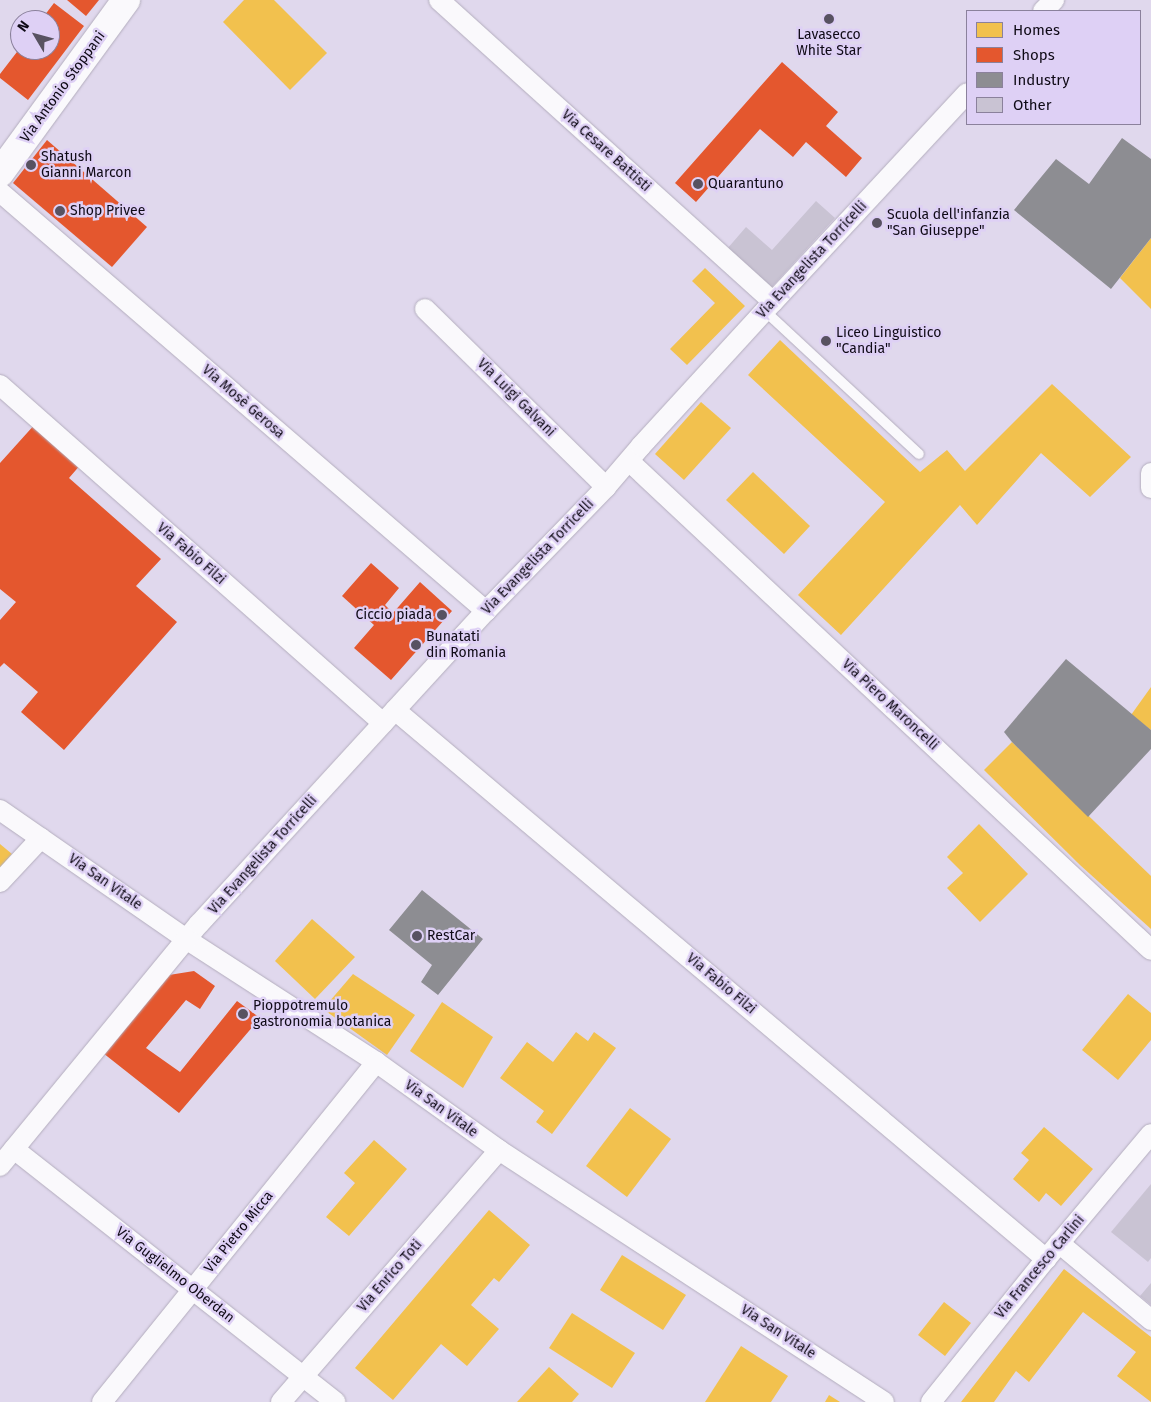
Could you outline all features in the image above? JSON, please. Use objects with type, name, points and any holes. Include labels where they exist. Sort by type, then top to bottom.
[{"type":"street","name":"Via Antonio Stoppani","points":[[0,173],[126,0]]},
{"type":"street","name":"Via Cesare Battisti","points":[[439,0],[769,306]]},
{"type":"street","points":[[1044,10],[1054,0]]},
{"type":"street","name":"Via Evangelista Torricelli","points":[[0,1166],[186,939],[486,611],[606,487],[769,306],[966,94]]},
{"type":"street","name":"Via Mosè Gerosa","points":[[0,192],[486,611]]},
{"type":"street","name":"Via Luigi Galvani","points":[[425,309],[606,487]]},
{"type":"street","name":"Via Fabio Filzi","points":[[0,385],[389,717],[1046,1259]]},
{"type":"street","name":"Via Piero Maroncelli","points":[[629,461],[1151,950]]},
{"type":"street","name":"Via San Vitale","points":[[0,810],[186,939],[376,1062],[498,1150],[884,1402]]},
{"type":"street","points":[[0,882],[41,838]]},
{"type":"street","name":"Via Pietro Micca","points":[[102,1402],[376,1062]]},
{"type":"street","name":"Via Francesco Carlini","points":[[931,1402],[1059,1243],[1151,1134]]},
{"type":"street","name":"Via Guglielmo Oberdan","points":[[14,1149],[335,1402]]},
{"type":"street","name":"Via Enrico Toti","points":[[281,1402],[498,1150]]},
{"type":"street","points":[[1059,1243],[1151,1320]]},
{"type":"lane","points":[[769,306],[919,454]]},
{"type":"building: Homes","points":[[244,0],[274,0],[327,53],[290,90],[223,22]]},
{"type":"building: Homes","points":[[1151,238],[1151,309],[1120,278]]},
{"type":"building: Homes","points":[[705,268],[745,306],[687,365],[670,349],[715,303],[692,281]]},
{"type":"building: Homes","points":[[780,340],[920,472],[947,450],[965,471],[1052,384],[1131,457],[1090,497],[1041,453],[977,525],[960,505],[841,635],[798,595],[885,502],[748,375]]},
{"type":"building: Homes","points":[[701,402],[731,428],[684,480],[655,454]]},
{"type":"building: Homes","points":[[753,472],[810,526],[784,554],[726,500]]},
{"type":"building: Homes","points":[[1151,687],[1151,730],[1131,715]]},
{"type":"building: Homes","points":[[1012,742],[1151,876],[1151,929],[1080,865],[984,770]]},
{"type":"building: Homes","points":[[979,824],[1028,874],[980,922],[947,888],[963,873],[947,857]]},
{"type":"building: Homes","points":[[0,844],[12,854],[0,868]]},
{"type":"building: Homes","points":[[312,919],[355,957],[315,999],[275,961]]},
{"type":"building: Homes","points":[[353,974],[415,1015],[387,1055],[323,1009]]},
{"type":"building: Homes","points":[[1128,994],[1151,1013],[1151,1040],[1118,1080],[1082,1050]]},
{"type":"building: Homes","points":[[442,1002],[493,1037],[463,1088],[410,1051]]},
{"type":"building: Homes","points":[[576,1032],[588,1041],[594,1032],[616,1048],[552,1134],[536,1122],[544,1111],[500,1078],[527,1042],[553,1062]]},
{"type":"building: Homes","points":[[630,1108],[671,1139],[627,1197],[586,1166]]},
{"type":"building: Homes","points":[[1044,1127],[1093,1169],[1061,1206],[1046,1193],[1039,1202],[1013,1179],[1029,1160],[1021,1153]]},
{"type":"building: Homes","points":[[374,1140],[407,1169],[349,1236],[326,1217],[355,1183],[344,1173]]},
{"type":"building: Homes","points":[[489,1210],[530,1245],[499,1282],[494,1278],[471,1305],[499,1329],[467,1366],[441,1344],[393,1400],[355,1368]]},
{"type":"building: Homes","points":[[622,1255],[686,1295],[663,1330],[600,1290]]},
{"type":"building: Homes","points":[[1064,1269],[1151,1337],[1151,1402],[1117,1376],[1136,1352],[1083,1312],[1029,1382],[1016,1371],[994,1402],[961,1402]]},
{"type":"building: Homes","points":[[944,1302],[971,1323],[945,1356],[918,1335]]},
{"type":"building: Homes","points":[[572,1313],[635,1353],[612,1388],[549,1348]]},
{"type":"building: Homes","points":[[741,1346],[788,1376],[771,1402],[705,1402]]},
{"type":"building: Homes","points":[[549,1367],[579,1394],[572,1402],[517,1402]]},
{"type":"building: Homes","points":[[829,1395],[840,1402],[825,1402]]},
{"type":"building: Shops","points":[[67,0],[99,0],[86,16]]},
{"type":"building: Shops","points":[[54,3],[84,26],[60,58],[60,10],[49,10]]},
{"type":"building: Shops","points":[[11,60],[58,60],[28,100],[0,78],[0,74]]},
{"type":"building: Shops","points":[[782,62],[838,112],[826,126],[862,158],[846,177],[806,142],[793,157],[760,129],[696,202],[675,183]]},
{"type":"building: Shops","points":[[47,140],[147,227],[112,267],[13,183]]},
{"type":"building: Shops","points":[[36,423],[82,463],[69,478],[161,559],[136,586],[177,622],[64,750],[21,712],[38,692],[4,663],[0,667],[0,620],[16,602],[0,589],[0,463]]},
{"type":"building: Shops","points":[[371,563],[399,588],[385,605],[393,613],[420,582],[452,611],[391,680],[354,648],[374,625],[342,596]]},
{"type":"building: Shops","points":[[194,971],[215,986],[200,1009],[186,1000],[146,1048],[180,1072],[237,1001],[260,1018],[179,1113],[103,1053],[169,975]]},
{"type":"building: Industry","points":[[1122,138],[1151,159],[1151,238],[1111,289],[1014,210],[1056,159],[1089,184]]},
{"type":"building: Industry","points":[[1066,659],[1151,730],[1151,749],[1088,817],[1004,732]]},
{"type":"building: Industry","points":[[422,890],[483,939],[438,995],[421,982],[432,965],[389,930]]},
{"type":"building: Other","points":[[816,201],[835,218],[770,289],[727,249],[746,227],[772,250]]},
{"type":"building: Other","points":[[1151,1184],[1151,1258],[1148,1262],[1111,1232]]},
{"type":"building: Other","points":[[1151,1283],[1151,1305],[1140,1296]]},
{"type":"place","name":"Lavasecco White Star","points":[[829,19]]},
{"type":"place","name":"Shatush Gianni Marcon","points":[[31,165]]},
{"type":"place","name":"Quarantuno","points":[[698,184]]},
{"type":"place","name":"Shop Privee","points":[[60,211]]},
{"type":"place","name":"Scuola dell'infanzia \"San Giuseppe\"","points":[[877,223]]},
{"type":"place","name":"Liceo Linguistico \"Candia\"","points":[[826,341]]},
{"type":"place","name":"Ciccio piada","points":[[442,615]]},
{"type":"place","name":"Bunatati din Romania","points":[[416,645]]},
{"type":"place","name":"RestCar","points":[[417,936]]},
{"type":"place","name":"Pioppotremulo gastronomia botanica","points":[[243,1014]]}]
